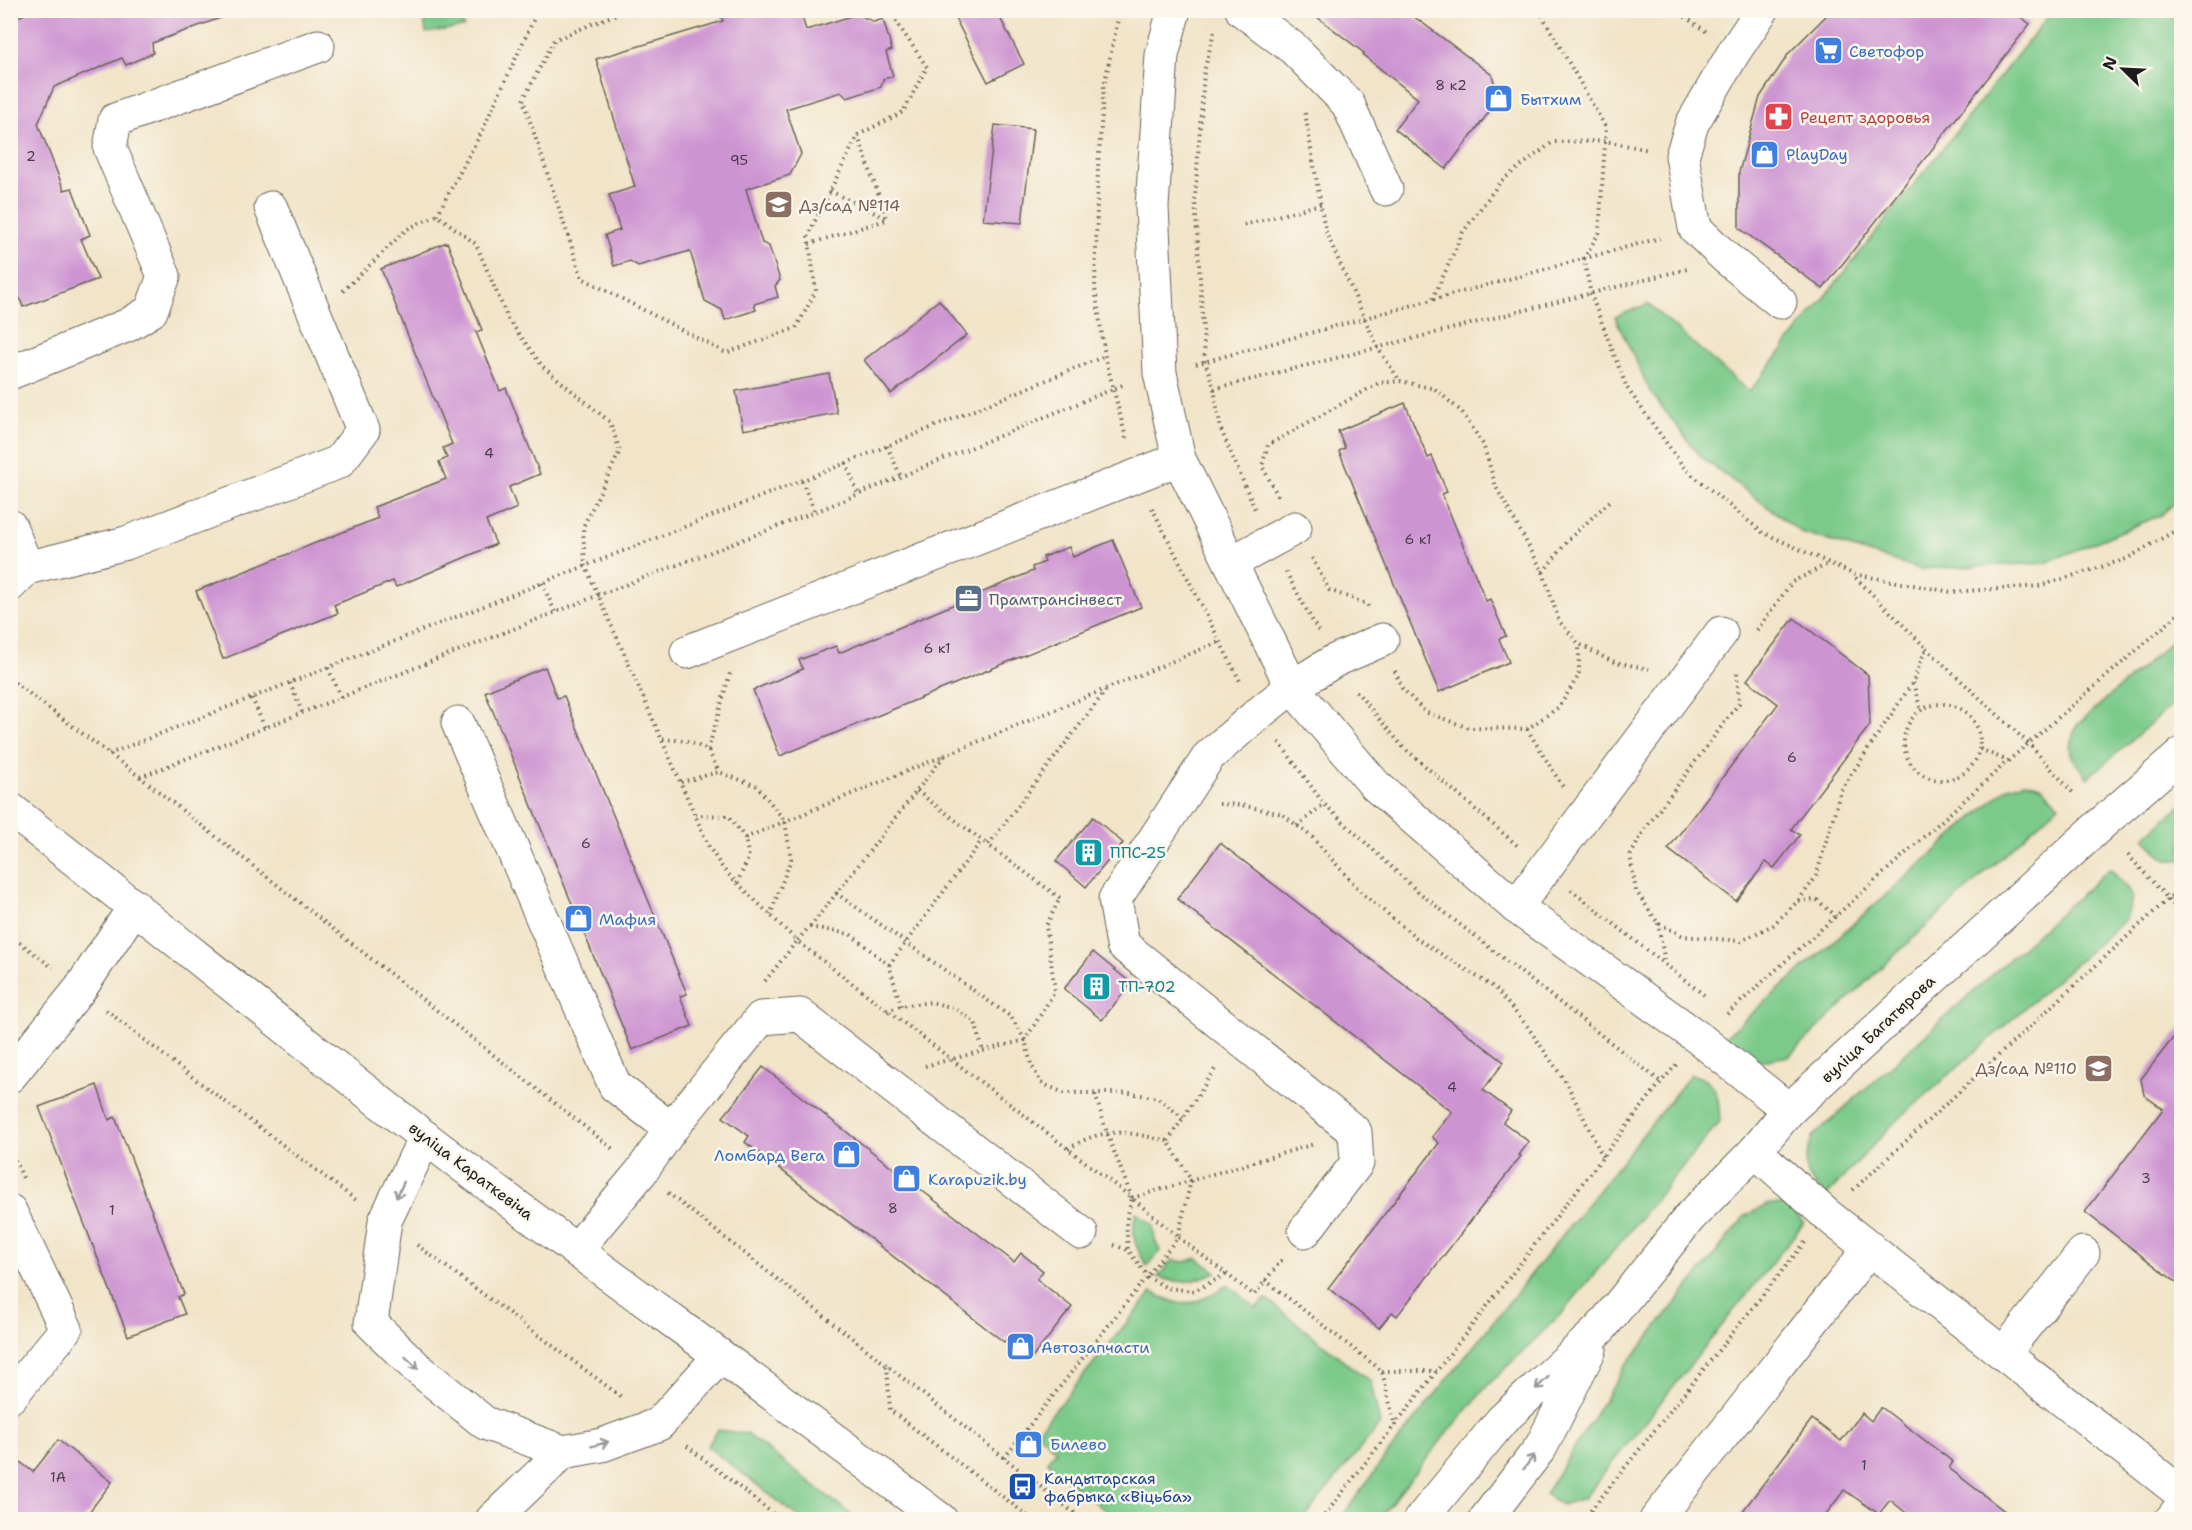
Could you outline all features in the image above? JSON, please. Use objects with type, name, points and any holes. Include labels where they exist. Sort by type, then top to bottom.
[{"type":"street","points":[[1174,10],[1162,55],[1152,207],[1160,373],[1179,459],[1292,687],[1375,785],[1516,908],[1700,1039],[1789,1110]]},
{"type":"street","points":[[1242,10],[1294,49],[1348,104],[1386,189]]},
{"type":"street","points":[[1762,10],[1734,51],[1692,124],[1682,156],[1695,228],[1726,258],[1780,302]]},
{"type":"street","points":[[10,373],[128,325],[151,311],[164,276],[110,148],[116,120],[318,46]]},
{"type":"street","points":[[10,526],[19,577],[126,543],[339,462],[363,430],[271,208]]},
{"type":"street","points":[[687,652],[1179,459]]},
{"type":"street","points":[[1231,563],[1282,535]]},
{"type":"street","points":[[1516,908],[1692,671],[1736,636]]},
{"type":"street","points":[[1305,1231],[1357,1163],[1356,1132],[1124,945],[1115,899],[1209,756],[1292,687],[1334,661],[1382,640]]},
{"type":"street","points":[[458,723],[615,1086],[671,1129]]},
{"type":"street","name":"вуліца Багатырова","points":[[1420,1520],[1502,1420],[1600,1329],[1690,1217],[1755,1150],[1789,1110],[2101,824],[2181,754]]},
{"type":"street","name":"вуліца Караткевіча","points":[[10,809],[425,1137],[720,1356],[826,1431],[941,1520]]},
{"type":"street","points":[[10,1076],[80,989],[135,906]]},
{"type":"street","points":[[576,1250],[641,1172],[671,1129],[761,1018],[800,1015],[1080,1233]]},
{"type":"street","points":[[425,1137],[385,1221],[371,1323],[417,1368],[485,1424],[563,1452],[602,1445],[659,1424],[720,1356]]},
{"type":"street","points":[[1755,1150],[1827,1215],[2181,1494]]},
{"type":"street","points":[[10,1211],[66,1329],[10,1397]]},
{"type":"street","points":[[1656,1520],[1870,1248]]},
{"type":"street","points":[[2004,1353],[2083,1253]]},
{"type":"street","name":"вуліца Багатырова","points":[[1485,1520],[1541,1447],[1600,1329]]},
{"type":"street","points":[[492,1520],[563,1452]]},
{"type":"street","points":[[2171,1520],[2181,1506]]},
{"type":"path","points":[[316,316],[407,229],[437,215],[481,133],[538,10]]},
{"type":"path","points":[[626,10],[554,40],[523,100],[582,278],[726,353],[796,328],[816,291],[807,235],[858,135],[903,112],[927,67],[888,10]]},
{"type":"path","points":[[1539,10],[1606,128],[1599,233],[1584,258],[1591,295],[1626,388],[1685,469],[1762,532],[1853,574],[1951,592],[2040,586],[2126,559],[2181,527]]},
{"type":"path","points":[[1214,31],[1204,72],[1195,198],[1204,361],[1214,390],[1221,430],[1282,535],[1329,591],[1367,604],[1402,688],[1425,712],[1469,728],[1527,729],[1559,707],[1580,675],[1579,644]]},
{"type":"path","points":[[1304,105],[1325,230],[1378,348],[1400,381]]},
{"type":"path","points":[[858,135],[887,219]]},
{"type":"path","points":[[1433,299],[1463,232],[1502,181],[1553,142],[1605,141],[1682,156]]},
{"type":"path","points":[[830,191],[887,219]]},
{"type":"path","points":[[1244,225],[1321,204]]},
{"type":"path","points":[[437,215],[476,244],[508,319],[543,367],[610,422],[620,452],[583,527],[585,565],[709,847],[724,870],[797,941],[945,755]]},
{"type":"path","points":[[809,244],[887,219]]},
{"type":"path","points":[[140,777],[555,612],[815,512],[1114,388],[1160,373],[1695,228]]},
{"type":"path","points":[[1214,390],[1591,295],[1726,258]]},
{"type":"path","points":[[109,754],[802,481],[1105,356]]},
{"type":"path","points":[[1692,671],[1661,671],[1611,661],[1579,644],[1559,621],[1544,572],[1496,487],[1483,444],[1462,412],[1435,389],[1400,381],[1379,383],[1268,444],[1262,466],[1282,535],[1341,673],[1403,747],[1544,869],[1710,999]]},
{"type":"path","points":[[887,446],[901,477]]},
{"type":"path","points":[[846,463],[858,494]]},
{"type":"path","points":[[802,481],[815,512]]},
{"type":"path","points":[[1544,572],[1570,538],[1610,501]]},
{"type":"path","points":[[1736,636],[1792,582],[1829,563]]},
{"type":"path","points":[[1853,574],[1926,648],[2029,744],[2075,795]]},
{"type":"path","points":[[542,583],[555,612]]},
{"type":"path","points":[[708,750],[742,630]]},
{"type":"path","points":[[745,838],[1219,642]]},
{"type":"path","points":[[1658,923],[1683,936],[1741,941],[1773,925],[1798,901],[1816,877],[1841,790],[1912,682],[1926,648]]},
{"type":"path","points":[[328,668],[341,698]]},
{"type":"path","points":[[1665,964],[1658,923],[1636,891],[1630,856],[1645,829],[1739,703],[1737,670]]},
{"type":"path","points":[[10,679],[140,777],[1083,1520]]},
{"type":"path","points":[[1912,682],[1921,711]]},
{"type":"path","points":[[290,683],[302,712]]},
{"type":"path","points":[[988,844],[1107,688]]},
{"type":"path","points":[[252,698],[265,728]]},
{"type":"path","points":[[1939,704],[1949,705],[1967,713],[1978,729],[1980,749],[1972,767],[1964,773],[1946,780],[1926,776],[1911,764],[1905,746],[1908,726],[1921,711],[1939,704]]},
{"type":"path","points":[[1527,729],[1583,818]]},
{"type":"path","points":[[662,739],[687,741],[708,750],[719,771]]},
{"type":"path","points":[[1980,749],[2008,761]]},
{"type":"path","points":[[681,782],[719,771],[757,786],[784,821],[791,859],[770,915]]},
{"type":"path","points":[[880,1077],[1025,1040],[1055,991],[1046,926],[1060,898],[917,791]]},
{"type":"path","points":[[1179,802],[1241,805],[1282,814],[1312,837],[1362,893],[1419,940],[1495,988],[1527,1026],[1567,1084],[1603,1157]]},
{"type":"path","points":[[1298,826],[1324,804]]},
{"type":"path","points":[[695,815],[729,816],[745,838],[749,857],[737,883]]},
{"type":"path","points":[[889,965],[982,840]]},
{"type":"path","points":[[2128,855],[2181,914]]},
{"type":"path","points":[[1583,1520],[1827,1215],[2181,886]]},
{"type":"path","points":[[836,893],[1011,1017],[1025,1040],[1031,1064],[1041,1083],[1064,1093],[1129,1093],[1158,1098],[1183,1118]]},
{"type":"path","points":[[1798,901],[1817,900],[1836,916]]},
{"type":"path","points":[[809,927],[850,934],[889,965],[901,1006]]},
{"type":"path","points":[[887,1011],[901,1006],[931,1002],[954,1008],[975,1022],[983,1051]]},
{"type":"path","points":[[1719,1006],[1728,1013]]},
{"type":"path","points":[[1168,1141],[1236,1036]]},
{"type":"path","points":[[1004,1458],[1178,1237],[1191,1180],[1168,1141],[1120,1131],[1086,1138],[1068,1149]]},
{"type":"path","points":[[1132,1198],[1356,1132]]},
{"type":"path","points":[[1132,1198],[1178,1237],[1254,1295],[1305,1231]]},
{"type":"path","points":[[1132,1198],[1126,1222],[1128,1250],[1148,1277],[1167,1288],[1194,1291],[1227,1274]]},
{"type":"path","points":[[1265,1280],[1382,1371],[1437,1371]]},
{"type":"path","points":[[887,1366],[890,1410],[1033,1520]]},
{"type":"path","points":[[1382,1371],[1395,1426]]},
{"type":"green space","points":[[2053,10],[2181,11],[2181,497],[2161,515],[2045,563],[1920,569],[1801,532],[1701,457],[1651,393],[1615,317],[1648,304],[1749,392]]},
{"type":"green space","points":[[423,11],[461,11],[464,27],[426,33]]},
{"type":"green space","points":[[2181,633],[2181,697],[2088,778],[2071,754],[2071,742],[2077,725]]},
{"type":"green space","points":[[2026,782],[2041,786],[2059,805],[1884,965],[1789,1056],[1761,1061],[1741,1056],[1725,1037],[2008,787]]},
{"type":"green space","points":[[2181,805],[2181,860],[2166,860],[2144,838]]},
{"type":"green space","points":[[2110,868],[2133,896],[2126,919],[1892,1125],[1826,1196],[1808,1175],[1806,1163],[1812,1137]]},
{"type":"green space","points":[[1691,1074],[1707,1081],[1712,1086],[1719,1104],[1720,1121],[1563,1312],[1488,1385],[1379,1519],[1340,1519],[1386,1456]]},
{"type":"green space","points":[[1769,1204],[1786,1205],[1804,1223],[1584,1498],[1562,1505],[1545,1494],[1627,1364],[1745,1216]]},
{"type":"green space","points":[[1136,1212],[1153,1225],[1155,1240],[1160,1251],[1147,1267],[1135,1241]]},
{"type":"green space","points":[[1197,1258],[1216,1272],[1188,1281],[1174,1281],[1158,1277],[1172,1260],[1185,1262]]},
{"type":"green space","points":[[1228,1285],[1256,1308],[1266,1299],[1371,1382],[1380,1424],[1303,1519],[1116,1519],[1047,1461],[1056,1450],[1037,1432],[1152,1292],[1183,1304],[1199,1301]]},
{"type":"green space","points":[[718,1430],[747,1434],[857,1519],[801,1519],[707,1446]]},
{"type":"building","points":[[35,10],[230,10],[231,14],[152,43],[153,53],[126,65],[122,58],[54,87],[38,124],[64,190],[72,188],[90,235],[81,239],[98,279],[23,307],[10,270],[10,20]]},
{"type":"building","points":[[719,10],[800,10],[806,30],[858,14],[874,22],[883,19],[892,50],[886,52],[893,76],[883,79],[881,87],[847,98],[841,92],[786,109],[801,154],[790,175],[746,189],[762,243],[769,246],[780,280],[775,286],[778,297],[754,304],[756,310],[725,320],[722,310],[705,301],[690,251],[638,266],[630,261],[614,266],[605,235],[620,230],[609,195],[635,187],[596,59],[723,21]]},
{"type":"building","points":[[951,10],[996,10],[1024,64],[988,82]]},
{"type":"building","points":[[1308,10],[1405,10],[1492,75],[1499,99],[1446,169],[1395,129],[1418,99]]},
{"type":"building","points":[[1832,10],[2011,10],[2030,24],[1823,289],[1739,228],[1739,172],[1760,97],[1789,53]]},
{"type":"building","points":[[995,125],[1033,129],[1022,223],[983,220]]},
{"type":"building","points":[[447,242],[482,330],[476,332],[500,391],[506,388],[540,474],[509,487],[517,508],[486,521],[496,544],[396,587],[393,581],[334,605],[338,613],[223,659],[196,591],[378,518],[374,507],[446,479],[439,462],[447,458],[443,448],[452,444],[381,269]]},
{"type":"building","points":[[939,300],[967,335],[891,394],[864,360]]},
{"type":"building","points":[[829,374],[837,413],[743,430],[736,391]]},
{"type":"building","points":[[1405,403],[1428,458],[1432,456],[1447,492],[1442,494],[1486,601],[1490,599],[1506,636],[1499,639],[1509,662],[1439,692],[1339,451],[1345,448],[1338,431]]},
{"type":"building","points":[[1113,540],[1141,607],[780,756],[753,690],[803,669],[799,660],[836,646],[839,653],[1033,571],[1032,567],[1045,562],[1043,557],[1069,547],[1073,557]]},
{"type":"building","points":[[1794,618],[1868,675],[1870,725],[1791,829],[1800,835],[1774,868],[1766,862],[1736,901],[1668,849],[1778,704],[1747,680]]},
{"type":"building","points":[[545,667],[557,698],[564,696],[687,994],[680,996],[692,1026],[632,1050],[485,692]]},
{"type":"building","name":"ППС-25","points":[[1093,817],[1123,843],[1086,887],[1056,861]]},
{"type":"building","points":[[1220,843],[1504,1062],[1483,1090],[1511,1111],[1503,1122],[1529,1142],[1519,1155],[1521,1156],[1397,1316],[1392,1312],[1379,1328],[1328,1288],[1439,1143],[1432,1137],[1452,1112],[1177,899]]},
{"type":"building","name":"ТП-702","points":[[1093,952],[1131,983],[1102,1020],[1064,989]]},
{"type":"building","points":[[2181,1028],[2181,1286],[2085,1212],[2163,1109],[2144,1095],[2141,1079]]},
{"type":"building","points":[[763,1067],[1014,1262],[1021,1253],[1043,1271],[1037,1279],[1072,1307],[1033,1357],[1008,1337],[1004,1342],[745,1142],[749,1136],[723,1117]]},
{"type":"building","points":[[97,1085],[109,1120],[115,1117],[184,1294],[178,1297],[185,1314],[128,1336],[39,1107]]},
{"type":"building","points":[[1881,1407],[1953,1462],[1949,1468],[2016,1520],[1915,1520],[1890,1500],[1879,1514],[1844,1490],[1822,1520],[1736,1520],[1812,1419],[1841,1441],[1862,1413],[1871,1421]]},
{"type":"building","points":[[58,1440],[112,1482],[83,1520],[10,1520],[10,1454],[33,1472]]},
{"type":"place","name":"Светофор","points":[[1828,51]]},
{"type":"place","name":"Бытхим","points":[[1499,99]]},
{"type":"place","name":"Рецепт здоровья","points":[[1779,117]]},
{"type":"place","name":"PlayDay","points":[[1765,154]]},
{"type":"place","name":"Дз/сад №114","points":[[778,205]]},
{"type":"place","name":"Прамтрансінвест","points":[[968,599]]},
{"type":"place","name":"ППС-25","points":[[1089,852]]},
{"type":"place","name":"Мафия","points":[[578,919]]},
{"type":"place","name":"ТП-702","points":[[1097,986]]},
{"type":"place","name":"Дз/сад №110","points":[[2098,1068]]},
{"type":"place","name":"Ломбард Вега","points":[[846,1155]]},
{"type":"place","name":"Кarapuzik.by","points":[[907,1179]]},
{"type":"place","name":"Автозапчасти","points":[[1020,1347]]},
{"type":"place","name":"Билево","points":[[1029,1444]]},
{"type":"place","name":"Кандытарская фабрыка «Віцьба»","points":[[1023,1487]]}]
